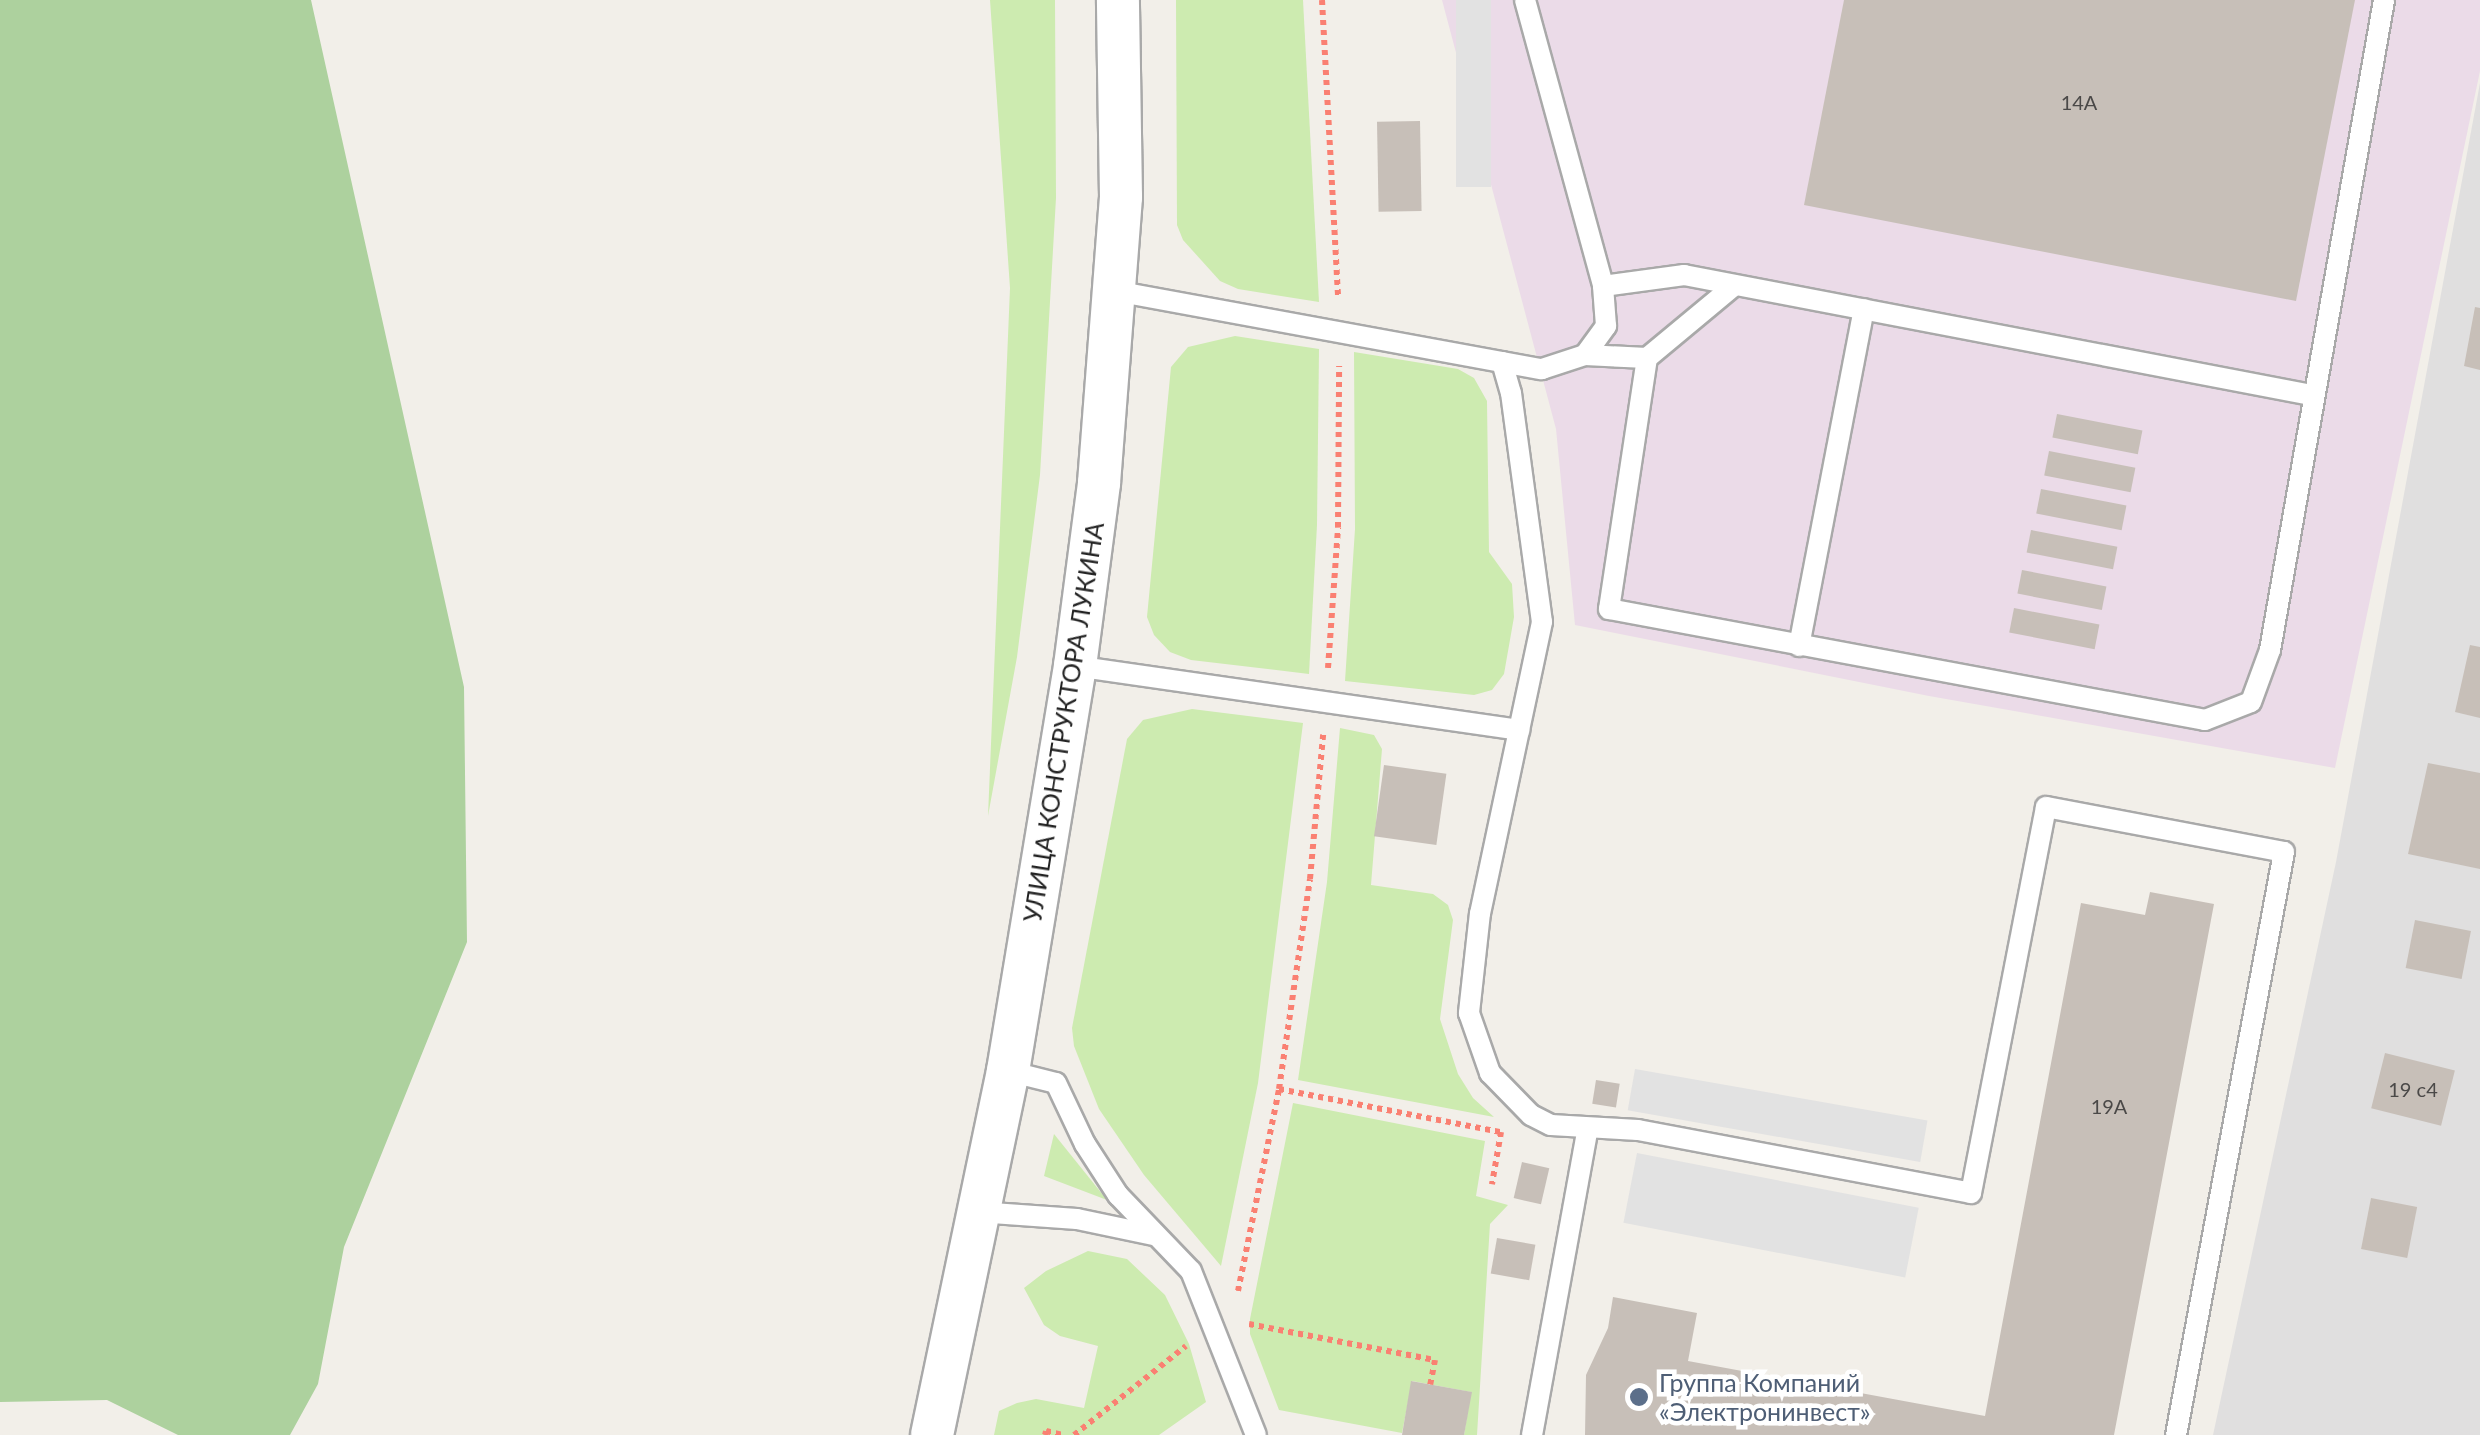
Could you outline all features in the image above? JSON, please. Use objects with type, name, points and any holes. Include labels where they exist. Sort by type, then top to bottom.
[{"type":"street","name":"УЛИЦА КОНСТРУКТОРА ЛУКИНА","points":[[932,1435],[1008,1072],[1075,666],[1099,483],[1121,197],[1118,0]]},
{"type":"lane","points":[[1525,0],[1604,286],[1606,326],[1585,355]]},
{"type":"lane","points":[[1735,285],[1647,358],[1609,609],[2205,720],[2251,702],[2270,650],[2304,469],[2311,395],[2384,0]]},
{"type":"lane","points":[[1604,286],[1684,275],[2311,395]]},
{"type":"lane","points":[[1115,292],[1542,369],[1585,355],[1647,358]]},
{"type":"lane","points":[[1799,646],[1864,309]]},
{"type":"lane","points":[[1502,362],[1511,393],[1542,622],[1480,913],[1469,1014],[1490,1073],[1531,1115],[1552,1125],[1638,1130],[1971,1193],[2046,807],[2284,852],[2176,1435]]},
{"type":"lane","points":[[1075,666],[1518,730]]},
{"type":"lane","points":[[1008,1072],[1056,1083],[1085,1144],[1118,1195],[1191,1270],[1256,1435]]},
{"type":"lane","points":[[1532,1435],[1588,1128]]},
{"type":"lane","points":[[978,1212],[1077,1219],[1153,1235]]},
{"type":"path","points":[[1279,1089],[1501,1132],[1492,1184]]},
{"type":"path","points":[[1244,1322],[1435,1360],[1430,1384]]},
{"type":"path","points":[[1074,1435],[1189,1344]]},
{"type":"path","points":[[1045,1435],[1064,1435]]},
{"type":"shaded area","points":[[1442,0],[2480,0],[2480,71],[2335,768],[1929,696],[1575,625],[1556,429]]},
{"type":"shaded area","points":[[1456,0],[1491,0],[1491,187],[1456,187]]},
{"type":"shaded area","points":[[2480,83],[2480,1435],[2213,1435],[2336,862]]},
{"type":"shaded area","points":[[1635,1069],[1927,1121],[1920,1162],[1628,1110]]},
{"type":"shaded area","points":[[1637,1153],[1919,1208],[1905,1277],[1623,1223]]},
{"type":"green space","points":[[0,0],[311,0],[464,687],[467,942],[344,1247],[318,1384],[290,1435],[178,1435],[107,1400],[0,1402]]},
{"type":"green space","points":[[990,0],[1055,0],[1056,198],[1040,475],[1017,657],[988,816],[1010,288]]},
{"type":"green space","points":[[1176,0],[1303,0],[1319,302],[1238,289],[1220,281],[1183,240],[1177,225]]},
{"type":"green space","points":[[1235,336],[1319,349],[1317,525],[1309,674],[1191,660],[1170,652],[1154,635],[1147,617],[1171,367],[1188,347]]},
{"type":"green space","points":[[1354,352],[1458,369],[1474,378],[1487,401],[1489,552],[1512,584],[1514,617],[1504,674],[1492,690],[1474,695],[1345,681],[1355,529]]},
{"type":"green space","points":[[1192,709],[1303,723],[1258,1083],[1221,1266],[1144,1175],[1099,1109],[1074,1046],[1072,1028],[1127,739],[1143,720]]},
{"type":"green space","points":[[1340,728],[1374,735],[1382,749],[1371,885],[1433,894],[1448,905],[1453,920],[1440,1019],[1458,1074],[1473,1098],[1494,1117],[1298,1080],[1327,882]]},
{"type":"green space","points":[[1293,1103],[1485,1141],[1476,1196],[1508,1205],[1490,1224],[1477,1435],[1464,1435],[1471,1392],[1412,1381],[1402,1433],[1279,1410],[1250,1334],[1250,1319]]},
{"type":"green space","points":[[1054,1134],[1107,1200],[1044,1176]]},
{"type":"green space","points":[[1088,1251],[1127,1259],[1165,1295],[1189,1344],[1206,1402],[1159,1435],[994,1435],[999,1411],[1017,1403],[1036,1399],[1084,1408],[1098,1346],[1060,1336],[1044,1325],[1024,1288],[1046,1271]]},
{"type":"building","points":[[1844,0],[2355,0],[2296,301],[1804,205]]},
{"type":"building","points":[[1420,121],[1422,211],[1379,212],[1377,122]]},
{"type":"building","points":[[2475,307],[2480,308],[2480,370],[2464,366]]},
{"type":"building","points":[[2057,414],[2142,431],[2138,454],[2052,438]]},
{"type":"building","points":[[2049,451],[2135,468],[2131,492],[2044,476]]},
{"type":"building","points":[[2041,489],[2126,506],[2122,530],[2036,514]]},
{"type":"building","points":[[2031,530],[2117,547],[2113,569],[2027,553]]},
{"type":"building","points":[[2022,570],[2106,586],[2102,610],[2017,594]]},
{"type":"building","points":[[2014,608],[2099,625],[2095,649],[2009,633]]},
{"type":"building","points":[[2470,645],[2480,647],[2480,718],[2455,712]]},
{"type":"building","points":[[2428,763],[2480,773],[2480,869],[2408,854]]},
{"type":"building","points":[[1384,765],[1446,774],[1436,845],[1374,836]]},
{"type":"building","points":[[2150,892],[2214,904],[2114,1435],[1585,1435],[1586,1375],[1608,1328],[1613,1297],[1697,1313],[1688,1361],[1985,1416],[2081,903],[2145,915]]},
{"type":"building","points":[[2415,920],[2471,931],[2462,979],[2406,968]]},
{"type":"building","points":[[2385,1053],[2455,1070],[2441,1126],[2371,1108]]},
{"type":"building","points":[[1596,1080],[1620,1084],[1616,1107],[1592,1104]]},
{"type":"building","points":[[1522,1162],[1549,1168],[1541,1204],[1514,1198]]},
{"type":"building","points":[[2371,1198],[2417,1207],[2407,1258],[2361,1249]]},
{"type":"building","points":[[1497,1238],[1535,1245],[1529,1280],[1491,1273]]},
{"type":"building","points":[[1411,1381],[1472,1392],[1464,1435],[1402,1435]]},
{"type":"place","name":"Группа Компаний «Электронинвест»","points":[[1639,1397]]}]
